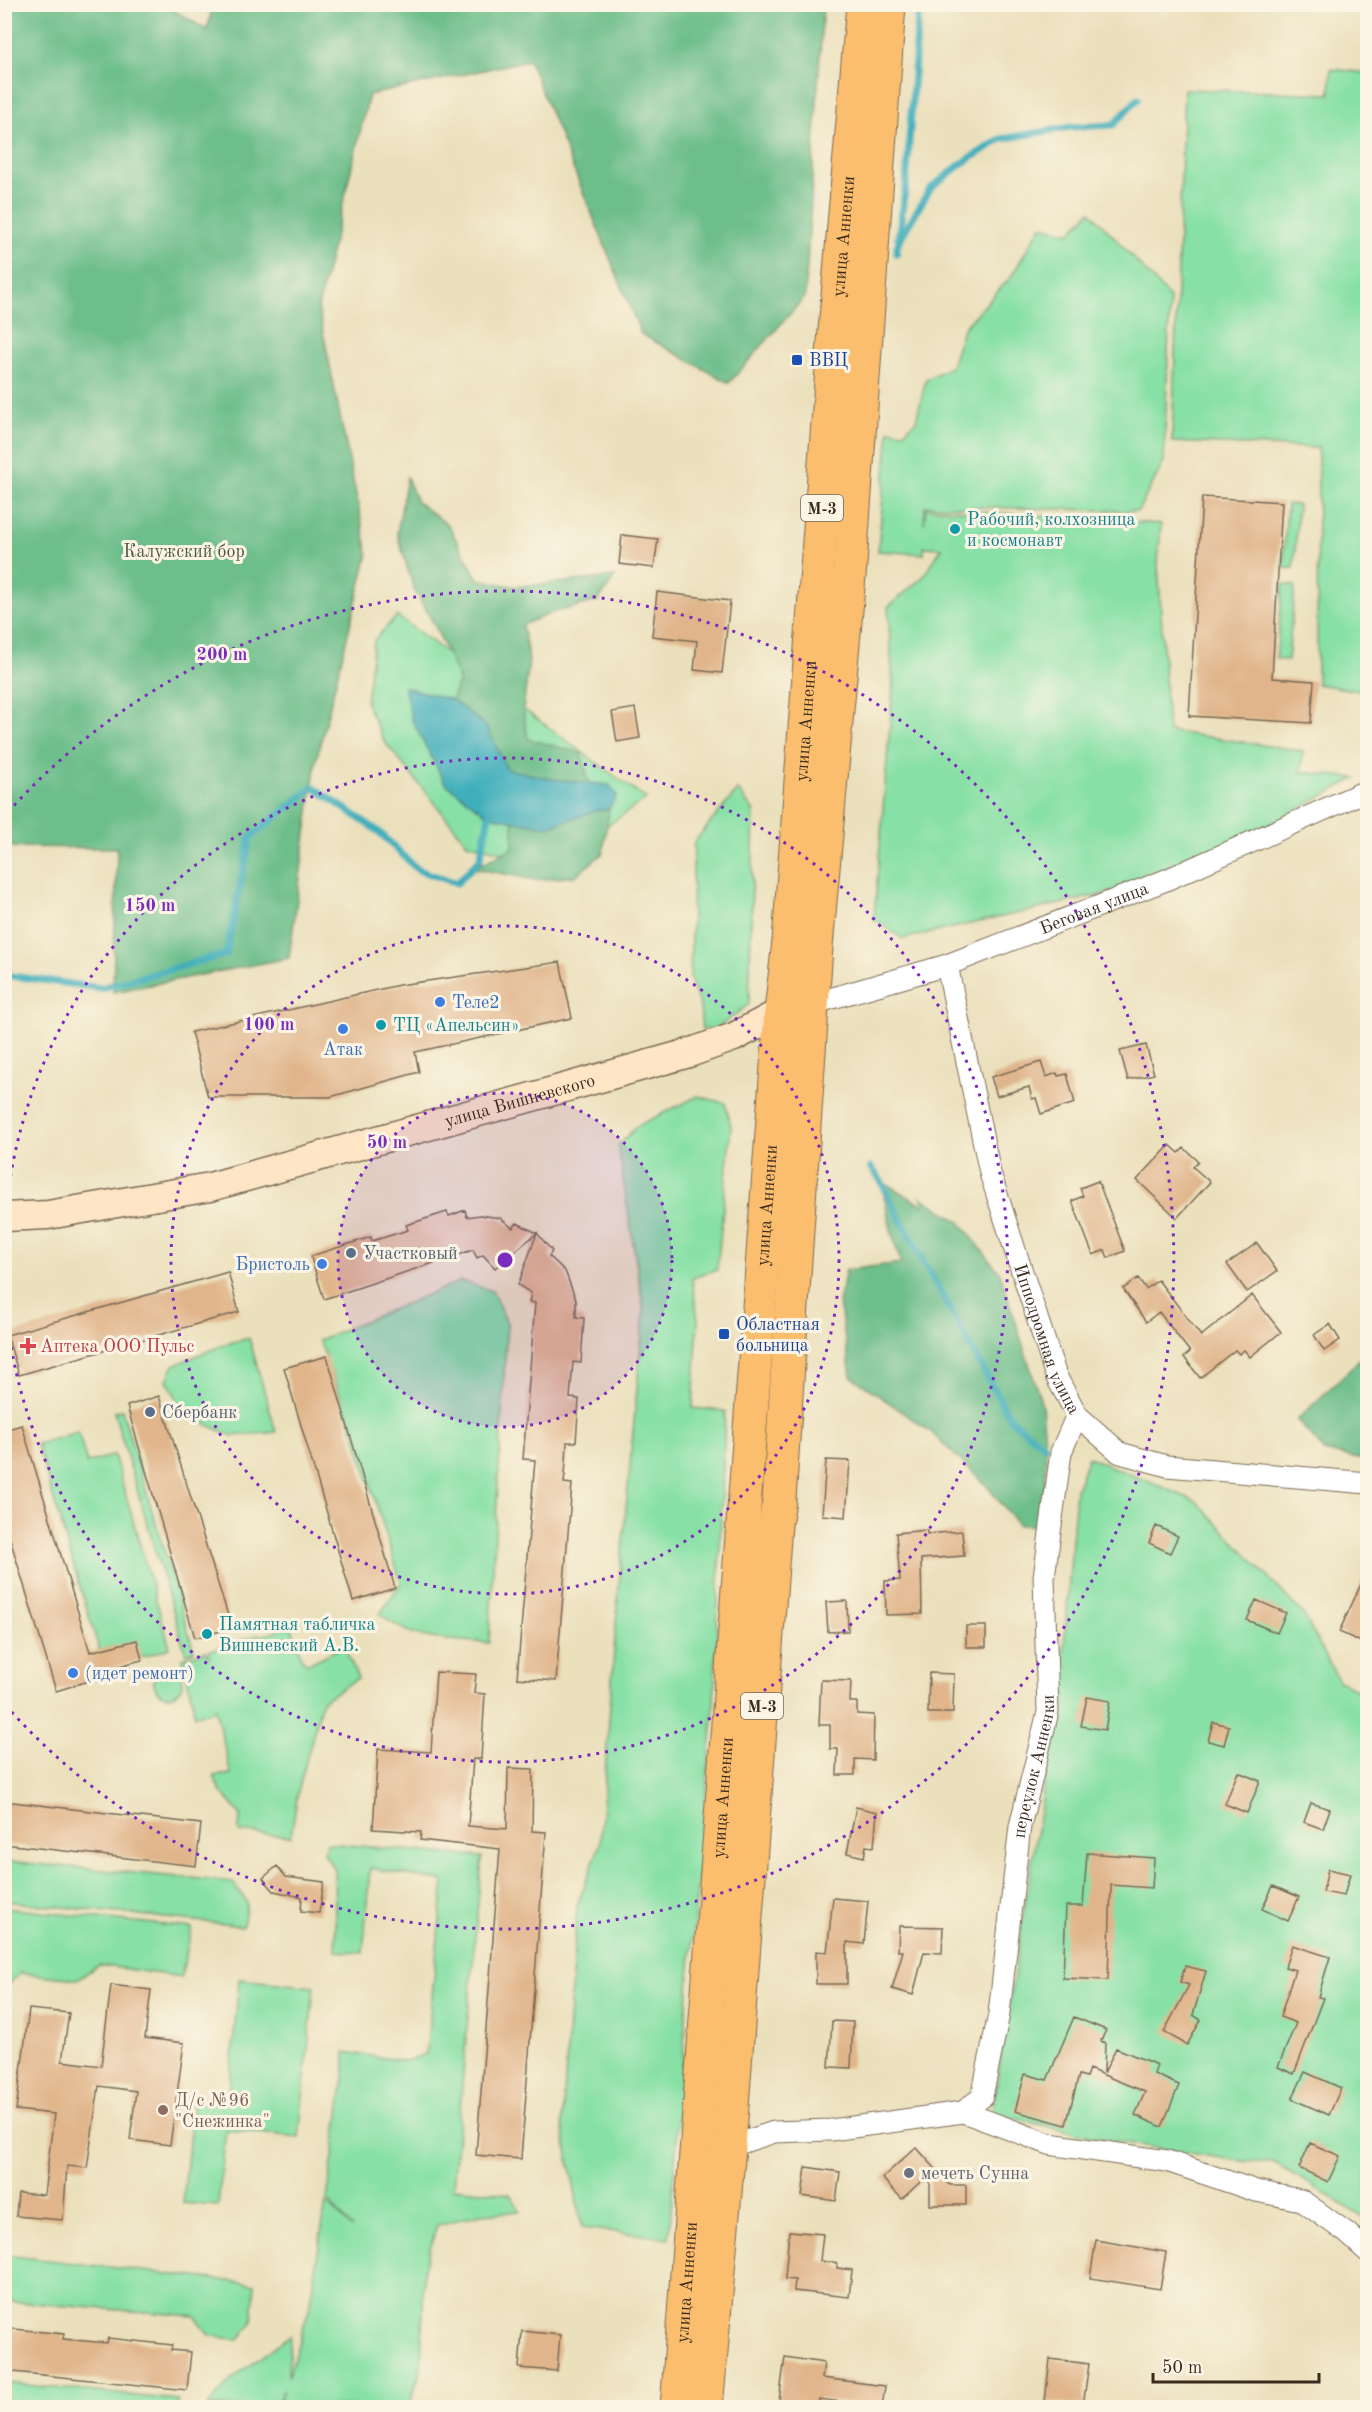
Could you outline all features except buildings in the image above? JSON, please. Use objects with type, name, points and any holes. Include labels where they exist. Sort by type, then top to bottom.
[{"type":"main road","name":"улица Анненки","points":[[677,2408],[781,1012],[789,941],[834,342],[863,4]]},
{"type":"main road","name":"улица Анненки","points":[[706,2408],[729,2147],[775,1525],[779,1500],[812,1004],[850,565],[889,4]]},
{"type":"street","name":"Беговая улица","points":[[812,1004],[947,965],[1166,880],[1368,790]]},
{"type":"street","name":"Ипподромная улица","points":[[947,965],[990,1173],[1056,1376],[1077,1415],[1120,1453],[1167,1466],[1368,1483]]},
{"type":"street","name":"улица Вишневского","points":[[4,1217],[48,1215],[210,1187],[689,1053],[734,1038],[781,1012],[812,1004]]},
{"type":"street","name":"переулок Анненки","points":[[963,2112],[982,2097],[999,2014],[1020,1826],[1048,1712],[1044,1577],[1061,1452],[1077,1415]]},
{"type":"street","points":[[729,2147],[774,2132],[831,2130],[963,2112],[1049,2144],[1167,2161],[1256,2190],[1301,2200],[1347,2233],[1368,2252]]},
{"type":"green space","name":"Калужский бор","points":[[213,4],[823,5],[805,297],[729,383],[641,334],[529,60],[369,95],[318,307],[368,554],[316,761],[289,958],[113,992],[117,848],[5,847],[5,5],[165,5],[207,30]]},
{"type":"green space","points":[[1331,69],[1367,73],[1367,692],[1317,684],[1318,448],[1172,442],[1184,89],[1330,94]]},
{"type":"green space","points":[[1090,211],[1170,298],[1164,462],[1138,511],[925,506],[924,524],[926,508],[1161,524],[1158,563],[1168,731],[1303,751],[1301,772],[1356,778],[1166,880],[903,939],[874,919],[893,687],[888,607],[923,577],[942,548],[924,547],[924,554],[878,551],[889,430],[904,432],[916,421],[926,379],[951,367],[963,329],[1011,277],[1041,226],[1070,233]]},
{"type":"green space","points":[[407,477],[417,502],[448,525],[478,579],[516,587],[615,577],[598,601],[555,612],[522,625],[529,660],[523,711],[528,739],[581,753],[589,782],[609,809],[603,853],[575,876],[536,880],[473,868],[513,848],[513,807],[436,746],[459,679],[434,624],[414,590],[397,533]]},
{"type":"green space","points":[[1287,504],[1298,505],[1294,568],[1283,568]]},
{"type":"green space","points":[[1283,584],[1295,586],[1288,660],[1276,659]]},
{"type":"green space","points":[[397,616],[646,799],[607,826],[568,869],[467,843],[384,741],[366,703],[374,640]]},
{"type":"green space","points":[[738,790],[754,812],[749,1004],[716,1029],[702,1029],[700,1007],[690,979],[694,842]]},
{"type":"green space","points":[[698,1096],[725,1103],[731,1126],[717,1270],[692,1279],[698,1320],[693,1408],[725,1411],[714,1707],[689,1977],[669,2238],[582,2228],[562,2124],[577,1906],[600,1844],[618,1596],[644,1312],[618,1146],[637,1126]]},
{"type":"green space","points":[[881,1181],[924,1206],[921,1197],[960,1222],[1000,1273],[1042,1405],[1046,1459],[1043,1525],[1018,1525],[987,1486],[931,1432],[851,1376],[839,1302],[846,1270],[901,1263],[892,1234]]},
{"type":"green space","points":[[461,1281],[492,1291],[507,1323],[489,1643],[445,1640],[418,1635],[405,1630],[380,1614],[401,1583],[353,1429],[319,1340]]},
{"type":"green space","points":[[249,1338],[276,1432],[233,1436],[198,1421],[183,1410],[167,1380],[174,1365],[226,1344]]},
{"type":"green space","points":[[1367,1353],[1367,1461],[1324,1451],[1297,1420]]},
{"type":"green space","points":[[122,1410],[194,1651],[186,1654],[114,1412]]},
{"type":"green space","points":[[78,1432],[87,1463],[114,1455],[170,1648],[105,1669],[37,1444]]},
{"type":"green space","points":[[1088,1457],[1196,1501],[1303,1614],[1339,1681],[1367,1694],[1367,2220],[1273,2163],[1240,2161],[1107,2140],[992,2113],[1062,1673],[1076,1490]]},
{"type":"green space","points":[[291,1625],[302,1659],[308,1664],[344,1646],[358,1678],[322,1701],[298,1792],[291,1836],[239,1832],[240,1814],[220,1791],[214,1776],[231,1774],[215,1708],[211,1712],[195,1715],[183,1658],[206,1651],[208,1657],[209,1651]]},
{"type":"green space","points":[[168,1668],[178,1672],[182,1682],[178,1692],[168,1696],[158,1692],[154,1682],[158,1672]]},
{"type":"green space","points":[[326,1843],[482,1857],[453,2188],[510,2194],[520,2211],[481,2214],[437,2225],[424,2269],[421,2369],[410,2403],[393,2407],[278,2407],[283,2390],[276,2407],[207,2407],[232,2379],[290,2335],[288,2377],[309,2309],[326,2202],[352,2228],[327,2199],[345,2071],[345,2052],[406,2061],[426,2054],[444,1881],[370,1868],[363,1953],[336,1951],[334,1869],[324,1853]]},
{"type":"green space","points":[[4,1861],[233,1882],[247,1903],[243,1926],[5,1901]]},
{"type":"green space","points":[[5,1908],[192,1928],[181,1977],[99,1965],[77,1979],[21,1973],[5,1987]]},
{"type":"green space","points":[[239,1979],[314,1987],[299,2137],[226,2130],[218,2206],[183,2203],[193,2101],[228,2103]]},
{"type":"green space","points":[[4,2255],[255,2284],[252,2323],[238,2340],[209,2335],[195,2316],[5,2301]]},
{"type":"green space","points":[[5,2383],[178,2400],[177,2408],[5,2407]]},
{"type":"water","points":[[404,687],[452,700],[486,726],[507,769],[551,779],[609,785],[617,795],[609,809],[595,811],[547,827],[489,816],[445,783],[412,720]]},
{"type":"waterway","points":[[898,238],[906,184],[919,4]]},
{"type":"waterway","points":[[897,254],[897,246],[903,234],[930,189],[961,164],[1001,139],[1071,127],[1113,125],[1138,99]]},
{"type":"waterway","points":[[4,975],[101,988],[226,954],[250,838],[313,787],[378,831],[418,870],[457,883],[480,859],[489,816]]},
{"type":"waterway","points":[[871,1167],[881,1181],[1011,1420],[1045,1446]]},
{"type":"place","name":"ВВЦ","points":[[797,360]]},
{"type":"place","name":"Рабочий, колхозница и космонавт","points":[[955,529]]},
{"type":"place","name":"Теле2","points":[[440,1002]]},
{"type":"place","name":"ТЦ «Апельсин»","points":[[381,1025]]},
{"type":"place","name":"Атак","points":[[343,1029]]},
{"type":"place","name":"Участковый","points":[[351,1253]]},
{"type":"place","name":"Бристоль","points":[[322,1264]]},
{"type":"place","name":"Областная больница","points":[[724,1334]]},
{"type":"place","name":"Аптека ООО Пульс","points":[[28,1346]]},
{"type":"place","name":"Сбербанк","points":[[150,1412]]},
{"type":"place","name":"Памятная табличка Вишневский А.В.","points":[[207,1634]]},
{"type":"place","name":"(идет ремонт)","points":[[73,1673]]},
{"type":"place","name":"Д/с №96 \"Снежинка\"","points":[[163,2110]]},
{"type":"place","name":"мечеть Сунна","points":[[909,2173]]}]
